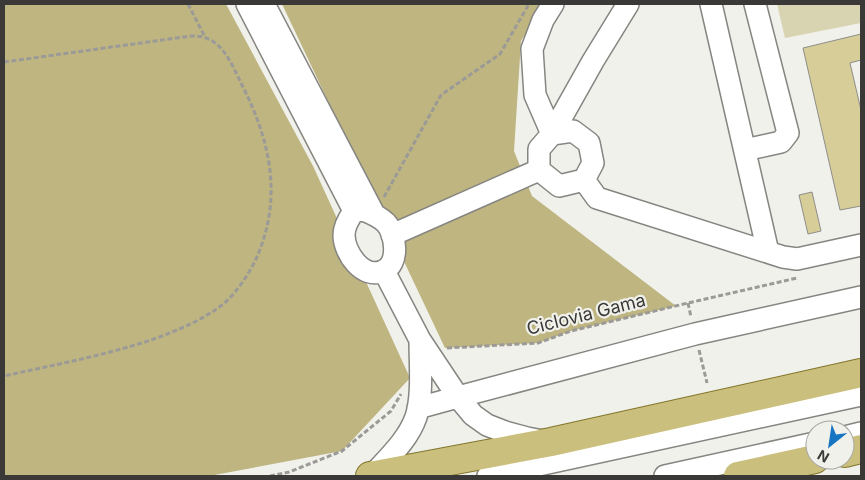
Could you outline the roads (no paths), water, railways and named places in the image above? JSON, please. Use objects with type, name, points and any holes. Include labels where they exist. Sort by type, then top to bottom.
[{"type":"main road","points":[[371,476],[551,442],[861,373]]},
{"type":"main road","points":[[738,476],[805,461]]},
{"type":"street","points":[[247,4],[364,213],[386,223],[395,246],[390,264],[384,271],[372,272],[356,264],[346,248],[344,234],[347,222],[364,213]]},
{"type":"street","points":[[264,4],[364,213]]},
{"type":"street","points":[[552,134],[535,95],[532,49],[543,20],[553,4]]},
{"type":"street","points":[[552,134],[573,131],[589,143],[594,163],[584,180],[559,186],[540,170],[539,149],[552,134],[628,4]]},
{"type":"street","points":[[711,4],[768,252]]},
{"type":"street","points":[[745,150],[781,142],[788,133],[755,4]]},
{"type":"street","points":[[392,235],[540,170]]},
{"type":"street","points":[[584,180],[596,198],[783,257],[797,259],[861,245]]},
{"type":"street","points":[[371,476],[400,444],[413,424],[426,364],[420,340],[384,271]]},
{"type":"street","points":[[418,408],[695,334],[861,297]]},
{"type":"street","points":[[426,364],[458,396],[473,415],[487,425],[527,438],[551,442]]},
{"type":"street","points":[[488,476],[861,395]]},
{"type":"street","points":[[665,476],[805,445]]}]
